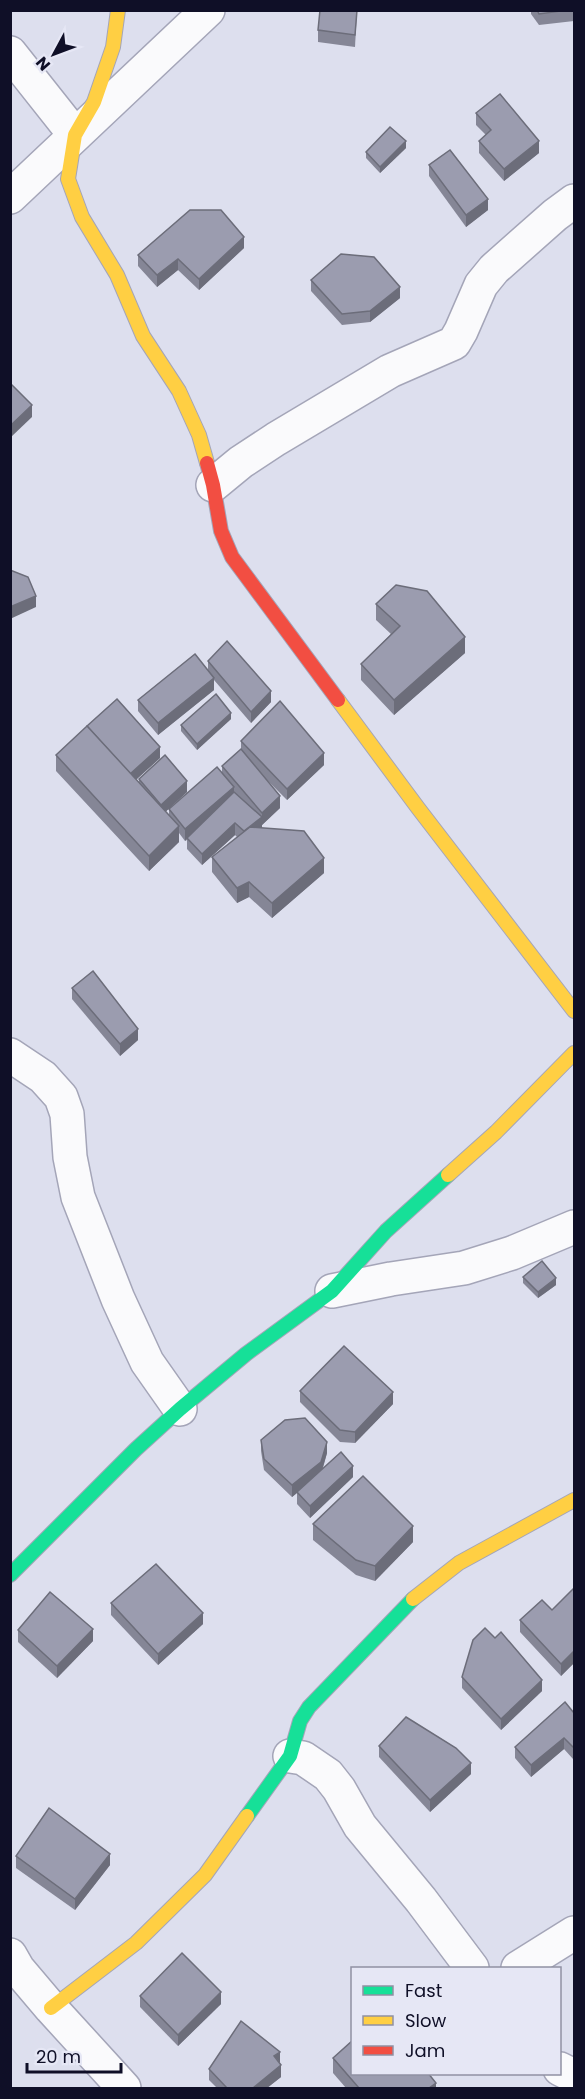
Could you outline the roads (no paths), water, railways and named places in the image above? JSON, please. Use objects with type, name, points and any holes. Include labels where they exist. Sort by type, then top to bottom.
[{"type":"street","points":[[118,10],[113,47],[94,102],[75,135],[68,179],[82,217],[117,275],[143,336],[179,391],[199,435],[213,485],[221,531],[232,557],[411,798],[574,1011]]},
{"type":"street","points":[[10,197],[208,10]]},
{"type":"street","points":[[10,53],[75,135]]},
{"type":"street","points":[[213,485],[267,445],[390,371],[454,343],[481,285],[494,269],[574,201]]},
{"type":"street","points":[[10,1575],[136,1449],[180,1409],[246,1354],[332,1292],[386,1232],[496,1132],[574,1053]]},
{"type":"street","points":[[10,1055],[43,1077],[62,1097],[67,1114],[70,1157],[78,1197],[118,1299],[147,1362],[180,1409]]},
{"type":"street","points":[[332,1292],[391,1279],[464,1268],[512,1253],[574,1227]]},
{"type":"street","points":[[51,2008],[136,1943],[205,1875],[290,1756],[300,1721],[309,1707],[412,1600],[459,1563],[574,1500]]},
{"type":"street","points":[[290,1756],[303,1758],[328,1775],[339,1789],[360,1826],[421,1900],[471,1967]]},
{"type":"street","points":[[520,1967],[574,1934]]},
{"type":"street","points":[[10,1955],[18,1969],[51,2008],[124,2088]]}]
